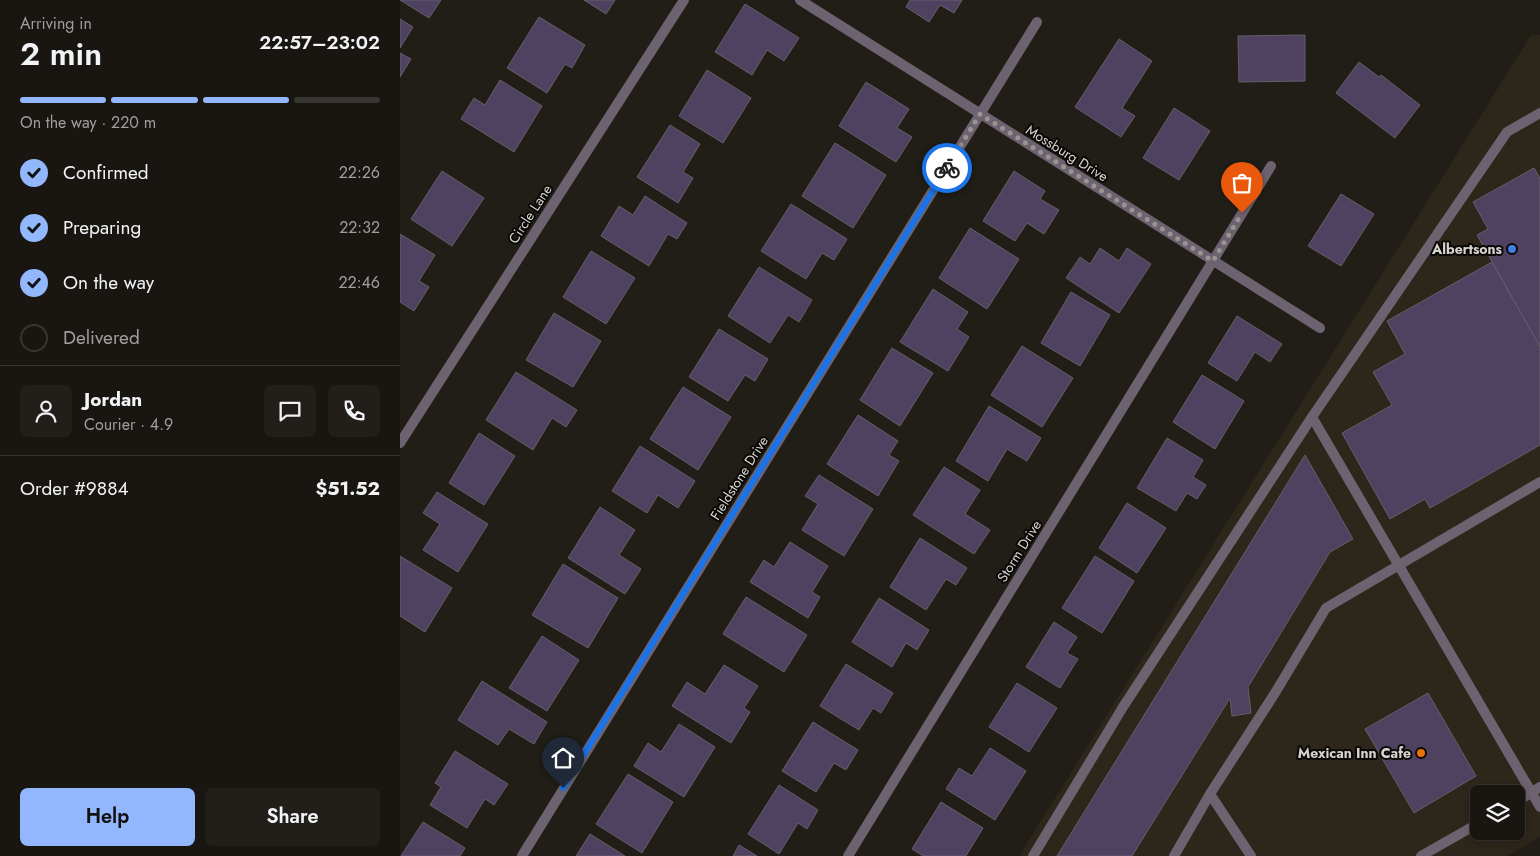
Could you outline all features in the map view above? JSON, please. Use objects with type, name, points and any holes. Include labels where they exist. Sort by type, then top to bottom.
[{"type":"street","name":"Circle Lane","points":[[400,443],[684,0]]},
{"type":"street","name":"Mossburg Drive","points":[[800,0],[1320,328]]},
{"type":"street","name":"Fieldstone Drive","points":[[522,856],[1037,22]]},
{"type":"street","points":[[1033,856],[1123,707],[1312,417],[1507,132],[1540,113]]},
{"type":"street","name":"Storm Drive","points":[[848,856],[1271,166]]},
{"type":"street","points":[[1312,417],[1398,566],[1536,790],[1540,807]]},
{"type":"street","points":[[1174,856],[1210,794],[1326,608],[1540,482]]},
{"type":"street","points":[[1525,797],[1536,790]]},
{"type":"street","points":[[1210,794],[1251,856]]},
{"type":"street","points":[[1421,856],[1470,828]]},
{"type":"shaded area","points":[[1531,35],[1540,35],[1540,837],[1507,856],[1019,856]]},
{"type":"building","points":[[400,0],[441,0],[429,18]]},
{"type":"building","points":[[584,0],[615,0],[606,14]]},
{"type":"building","points":[[910,0],[962,0],[954,13],[940,5],[929,22],[906,7]]},
{"type":"building","points":[[745,4],[799,38],[784,61],[767,50],[752,75],[715,52]]},
{"type":"building","points":[[539,17],[585,45],[572,68],[565,64],[547,93],[507,68]]},
{"type":"building","points":[[400,19],[413,27],[400,48]]},
{"type":"building","points":[[1305,35],[1305,81],[1239,82],[1238,36]]},
{"type":"building","points":[[1119,39],[1152,61],[1122,108],[1135,116],[1121,137],[1075,107]]},
{"type":"building","points":[[400,53],[411,59],[400,77]]},
{"type":"building","points":[[1359,62],[1379,77],[1381,75],[1420,105],[1395,138],[1336,93]]},
{"type":"building","points":[[707,70],[751,98],[723,143],[679,116]]},
{"type":"building","points":[[500,80],[542,106],[514,152],[461,119],[474,98],[485,105]]},
{"type":"building","points":[[866,82],[909,109],[897,128],[912,137],[896,162],[839,126]]},
{"type":"building","points":[[1174,108],[1210,131],[1179,180],[1143,158]]},
{"type":"building","points":[[670,125],[700,144],[683,172],[693,178],[678,203],[637,177]]},
{"type":"building","points":[[835,143],[886,175],[853,228],[802,196]]},
{"type":"building","name":"Albertsons","points":[[1534,168],[1540,178],[1540,347],[1477,235],[1488,229],[1473,202]]},
{"type":"building","points":[[442,171],[484,198],[452,246],[411,219]]},
{"type":"building","points":[[1014,171],[1045,191],[1040,199],[1059,210],[1044,234],[1027,223],[1015,241],[983,221]]},
{"type":"building","points":[[1341,194],[1374,214],[1341,266],[1308,246]]},
{"type":"building","points":[[645,196],[687,223],[677,239],[668,234],[649,266],[601,236],[619,206],[633,215]]},
{"type":"building","points":[[791,204],[847,239],[834,260],[822,253],[806,279],[761,251]]},
{"type":"building","points":[[970,228],[1019,259],[987,309],[939,278]]},
{"type":"building","points":[[400,234],[435,255],[419,281],[429,287],[414,311],[400,302]]},
{"type":"building","points":[[1100,248],[1119,261],[1127,248],[1151,264],[1119,313],[1066,278],[1080,257],[1090,264]]},
{"type":"building","points":[[591,251],[635,278],[606,324],[563,297]]},
{"type":"building","points":[[1492,262],[1540,347],[1540,445],[1430,508],[1425,499],[1390,519],[1342,433],[1392,405],[1373,372],[1405,354],[1387,321]]},
{"type":"building","points":[[759,267],[812,300],[799,322],[788,315],[770,343],[728,316]]},
{"type":"building","points":[[933,289],[968,312],[957,329],[969,337],[948,371],[900,342]]},
{"type":"building","points":[[1071,292],[1110,315],[1080,366],[1041,343]]},
{"type":"building","points":[[554,313],[601,341],[573,387],[526,360]]},
{"type":"building","points":[[1237,316],[1282,344],[1270,362],[1255,352],[1237,381],[1208,363]]},
{"type":"building","points":[[719,329],[768,359],[755,381],[745,375],[728,401],[689,377]]},
{"type":"building","points":[[1022,346],[1073,378],[1042,427],[991,395]]},
{"type":"building","points":[[892,348],[933,373],[900,426],[860,400]]},
{"type":"building","points":[[516,372],[577,410],[566,427],[552,418],[533,450],[486,420]]},
{"type":"building","points":[[1202,375],[1244,401],[1215,449],[1173,422]]},
{"type":"building","points":[[683,387],[731,417],[698,470],[650,439]]},
{"type":"building","points":[[989,406],[1041,438],[1027,461],[1007,449],[988,481],[956,461]]},
{"type":"building","points":[[858,415],[898,441],[889,455],[899,461],[878,496],[827,464]]},
{"type":"building","points":[[479,433],[515,456],[484,505],[449,483]]},
{"type":"building","points":[[1167,438],[1203,460],[1193,477],[1206,485],[1197,499],[1187,493],[1176,511],[1137,488]]},
{"type":"building","points":[[640,446],[695,481],[678,508],[658,495],[647,513],[612,491]]},
{"type":"building","points":[[1305,455],[1353,539],[1330,552],[1248,687],[1251,713],[1232,716],[1230,698],[1132,856],[1057,856]]},
{"type":"building","points":[[944,467],[980,490],[965,514],[990,530],[974,554],[913,515]]},
{"type":"building","points":[[819,475],[873,509],[844,556],[802,530],[818,504],[805,496]]},
{"type":"building","points":[[437,492],[488,524],[458,572],[423,550],[440,524],[423,513]]},
{"type":"building","points":[[1127,503],[1166,528],[1137,573],[1099,548]]},
{"type":"building","points":[[600,507],[635,530],[619,555],[641,569],[625,594],[568,558]]},
{"type":"building","points":[[920,538],[967,568],[956,585],[946,579],[926,610],[890,587]]},
{"type":"building","points":[[790,542],[828,566],[812,592],[820,597],[808,618],[750,582],[764,560],[774,567]]},
{"type":"building","points":[[400,556],[452,588],[425,632],[400,616]]},
{"type":"building","points":[[1095,556],[1134,581],[1102,633],[1062,608]]},
{"type":"building","points":[[563,564],[618,598],[588,648],[532,615]]},
{"type":"building","points":[[746,597],[807,635],[784,672],[723,634]]},
{"type":"building","points":[[879,598],[929,630],[917,650],[906,643],[892,667],[852,642]]},
{"type":"building","points":[[1054,622],[1077,637],[1067,653],[1078,659],[1060,688],[1026,667]]},
{"type":"building","points":[[542,636],[579,660],[547,711],[509,688]]},
{"type":"building","points":[[846,664],[893,693],[881,713],[873,708],[859,730],[820,706]]},
{"type":"building","points":[[724,665],[758,686],[744,708],[750,712],[731,743],[672,706],[687,682],[705,694]]},
{"type":"building","points":[[482,681],[547,722],[534,744],[509,729],[498,745],[458,720]]},
{"type":"building","points":[[1017,683],[1057,708],[1029,752],[989,727]]},
{"type":"building","name":"Mexican Inn Cafe","points":[[1428,693],[1476,776],[1414,813],[1365,729]]},
{"type":"building","points":[[813,722],[858,750],[846,770],[834,763],[816,792],[782,771]]},
{"type":"building","points":[[679,724],[715,747],[684,797],[634,766],[648,743],[661,752]]},
{"type":"building","points":[[990,748],[1026,771],[995,820],[946,789],[959,768],[972,776]]},
{"type":"building","points":[[455,751],[508,784],[494,805],[485,799],[467,828],[430,805],[441,787],[435,783]]},
{"type":"building","points":[[628,774],[673,802],[642,853],[596,824]]},
{"type":"building","points":[[779,785],[818,810],[807,829],[798,823],[779,854],[748,834]]},
{"type":"building","points":[[941,802],[983,828],[966,856],[923,856],[912,849]]},
{"type":"building","points":[[423,822],[465,848],[460,856],[401,856]]},
{"type":"building","points":[[590,834],[625,856],[576,856]]},
{"type":"building","points":[[739,845],[757,856],[733,856]]},
{"type":"way so far","points":[[947,168],[980,114],[1213,261],[1242,213]]},
{"type":"place","name":"Albertsons","points":[[1512,249]]},
{"type":"place","name":"Mexican Inn Cafe","points":[[1421,753]]},
{"type":"route","points":[[563,788],[947,168]]}]
